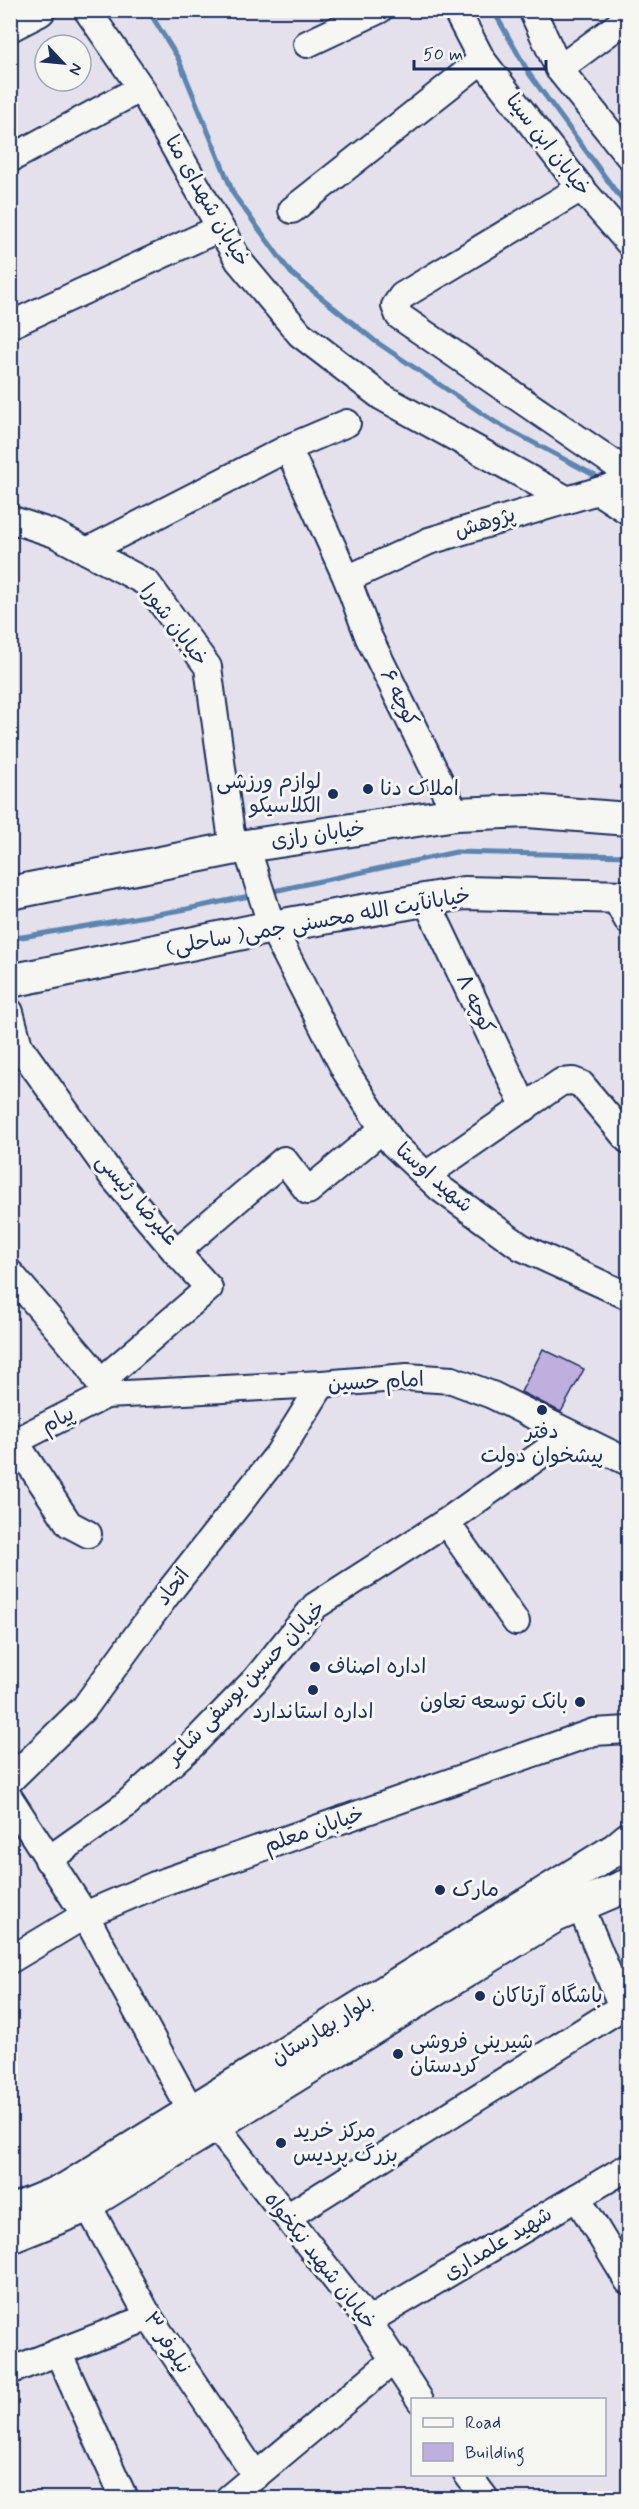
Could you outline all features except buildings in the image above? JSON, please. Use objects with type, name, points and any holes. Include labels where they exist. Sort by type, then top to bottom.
[{"type":"main road","points":[[10,25],[39,10]]},
{"type":"main road","name":"خیابان رازی","points":[[10,893],[240,847],[456,814],[528,812],[628,819]]},
{"type":"main road","name":"خیابانآیت الله محسنی جمی( ساحلی)","points":[[10,981],[272,927],[464,893],[624,905]]},
{"type":"main road","name":"بلوار بهارستان","points":[[10,2237],[87,2204],[203,2118],[624,1844]]},
{"type":"main road","name":"بلوار بهارستان","points":[[10,2212],[66,2189],[203,2118],[555,1916],[628,1885]]},
{"type":"street","name":"خیابان شهدای منا","points":[[87,10],[141,88],[239,261],[300,334],[382,397],[568,500]]},
{"type":"street","points":[[307,44],[379,10]]},
{"type":"street","name":"خیابان ابن سینا","points":[[456,10],[482,60],[581,188],[628,242]]},
{"type":"street","points":[[532,10],[559,69],[626,148]]},
{"type":"street","points":[[559,69],[628,18]]},
{"type":"street","points":[[292,210],[482,60]]},
{"type":"street","points":[[10,159],[141,88]]},
{"type":"street","points":[[581,188],[402,296],[395,306],[399,316],[628,473]]},
{"type":"street","points":[[10,325],[220,228]]},
{"type":"street","points":[[87,551],[288,448],[347,423]]},
{"type":"street","name":"کوچه ۶","points":[[288,448],[347,579],[369,638],[456,814]]},
{"type":"street","name":"پژوهش","points":[[347,579],[429,541],[628,482]]},
{"type":"street","points":[[600,491],[628,511]]},
{"type":"street","name":"خیابان شورا","points":[[10,519],[55,534],[147,583],[208,667],[240,847],[272,927]]},
{"type":"street","name":"کوچه ۸","points":[[426,900],[525,1108]]},
{"type":"street","name":"شهید اوستا","points":[[272,927],[346,1072],[393,1144],[441,1189],[521,1247],[628,1296]]},
{"type":"street","name":"علیرضا رئیسی","points":[[10,1012],[19,1046],[112,1176],[176,1252],[284,1161],[308,1191],[383,1129]]},
{"type":"street","points":[[426,1175],[561,1082],[573,1081],[581,1084],[628,1140]]},
{"type":"street","points":[[106,1395],[108,1375],[209,1288],[176,1252]]},
{"type":"street","points":[[10,1273],[88,1364],[106,1395]]},
{"type":"street","name":"امام حسین","points":[[106,1395],[322,1384],[407,1377],[452,1380],[492,1395],[628,1462]]},
{"type":"street","name":"اتحاد","points":[[10,1780],[85,1707],[165,1597],[279,1453],[322,1384]]},
{"type":"street","name":"پیام","points":[[13,1443],[106,1395]]},
{"type":"street","name":"خیابان حسین یوسفی شاعر","points":[[48,1860],[124,1806],[192,1745],[256,1679],[315,1606],[446,1522],[570,1434]]},
{"type":"street","points":[[13,1443],[69,1524],[88,1534]]},
{"type":"street","points":[[446,1522],[516,1622]]},
{"type":"street","name":"خیابان معلم","points":[[10,1960],[85,1915],[155,1885],[594,1732],[628,1730]]},
{"type":"street","name":"خیابان شهید نیکخواه","points":[[10,1799],[85,1915],[203,2118],[286,2217],[368,2321],[419,2398]]},
{"type":"street","points":[[286,2217],[622,2007],[580,1905]]},
{"type":"street","name":"شهید علمداری","points":[[368,2321],[577,2197],[627,2171]]},
{"type":"street","points":[[577,2197],[628,2281]]},
{"type":"street","name":"نیلوفر ۳","points":[[87,2204],[149,2317],[256,2476]]},
{"type":"street","points":[[10,2371],[149,2317]]},
{"type":"street","points":[[58,2352],[124,2499]]},
{"type":"street","points":[[229,2499],[395,2360]]},
{"type":"street","points":[[468,2476],[485,2499]]},
{"type":"waterway","points":[[148,10],[178,58],[234,195],[291,273],[375,341],[495,422],[603,480]]},
{"type":"waterway","points":[[493,10],[530,75],[628,208]]},
{"type":"waterway","points":[[269,892],[456,852],[628,856]]},
{"type":"waterway","points":[[10,939],[187,909],[254,895]]},
{"type":"place","name":"املاک دنا","points":[[368,789]]},
{"type":"place","name":"لوازم ورزشی الکلاسیکو","points":[[333,794]]},
{"type":"place","name":"دفتر پیشخوان دولت","points":[[542,1410]]},
{"type":"place","name":"اداره اصناف","points":[[315,1667]]},
{"type":"place","name":"اداره استاندارد","points":[[313,1690]]},
{"type":"place","name":"بانک توسعه تعاون","points":[[580,1702]]},
{"type":"place","name":"مارک","points":[[440,1890]]},
{"type":"place","name":"باشگاه آرتاکان","points":[[480,1996]]},
{"type":"place","name":"شیرینی فروشی کردستان","points":[[398,2054]]},
{"type":"place","name":"مرکز خرید بزرگ پردیس","points":[[281,2143]]}]
